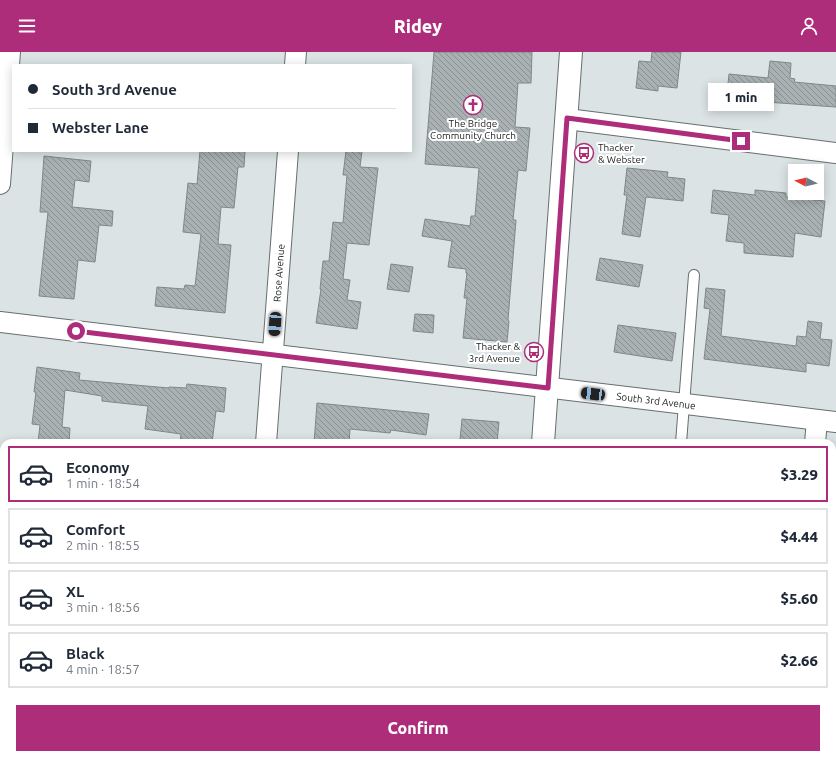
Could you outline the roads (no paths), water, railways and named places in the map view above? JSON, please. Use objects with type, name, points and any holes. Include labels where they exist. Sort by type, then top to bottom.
[{"type":"street","points":[[0,184],[10,52]]},
{"type":"street","points":[[295,64],[296,52]]},
{"type":"street","points":[[543,439],[571,52]]},
{"type":"street","points":[[567,118],[836,153]]},
{"type":"street","name":"Rose Avenue","points":[[266,439],[288,152]]},
{"type":"street","name":"South 3rd Avenue","points":[[0,322],[826,421]]},
{"type":"street","points":[[817,439],[826,421]]},
{"type":"lane","points":[[681,439],[694,275]]},
{"type":"place","name":"The Bridge Community Church","points":[[473,105]]},
{"type":"place","name":"Thacker & Webster","points":[[584,153]]},
{"type":"place","name":"Thacker & 3rd Avenue","points":[[534,352]]}]
